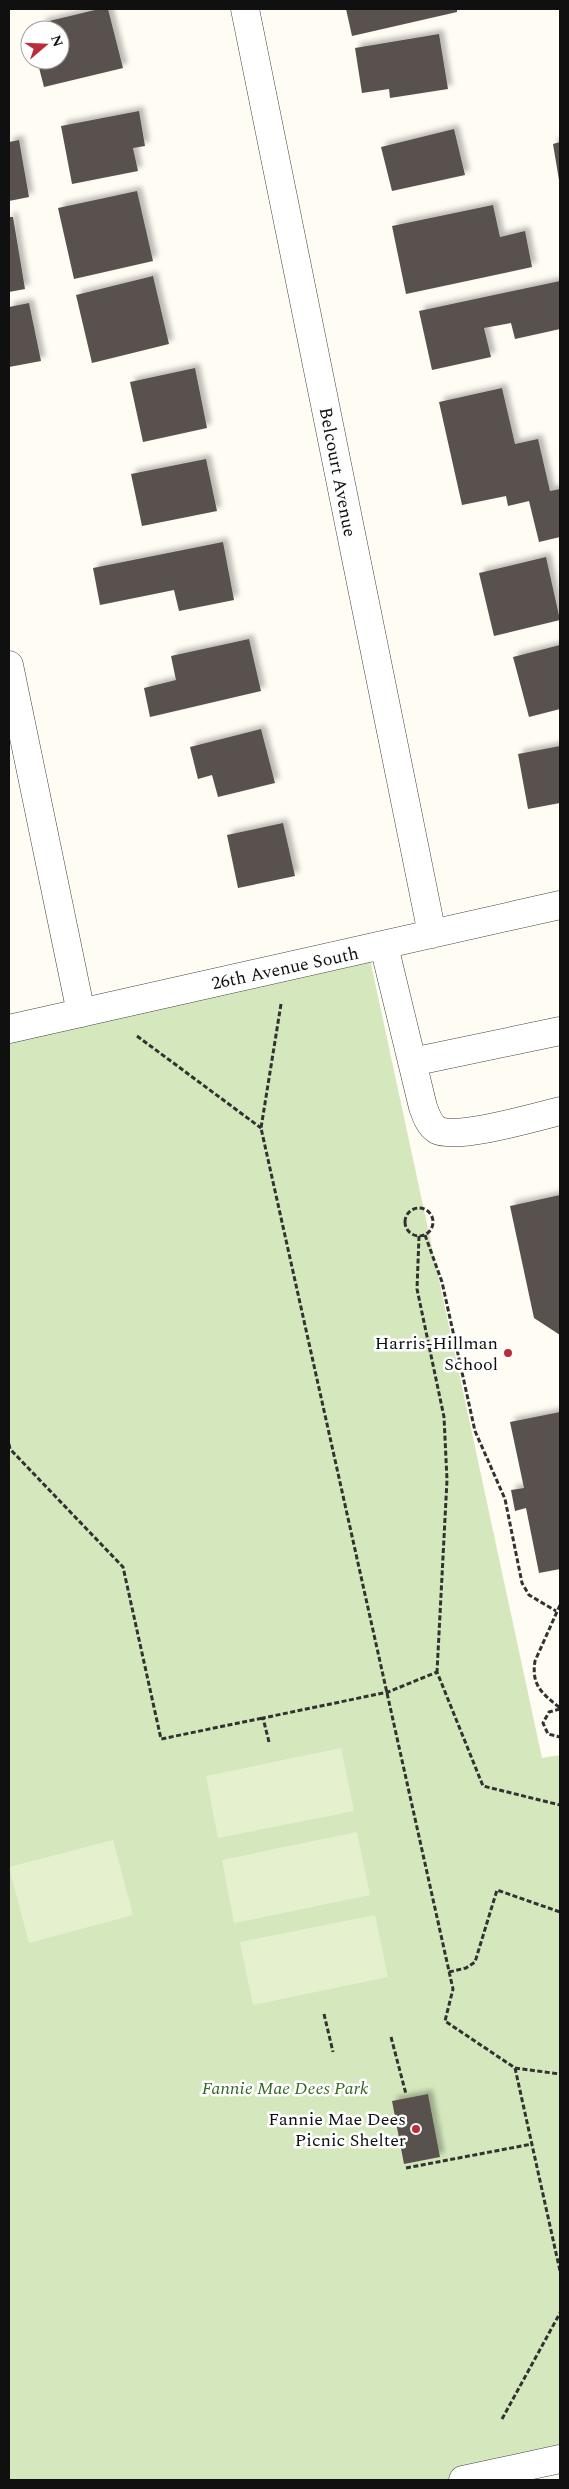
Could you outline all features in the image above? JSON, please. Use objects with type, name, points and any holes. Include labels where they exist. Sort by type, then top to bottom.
[{"type":"street","name":"Belcourt Avenue","points":[[245,9],[432,934]]},
{"type":"street","points":[[9,665],[81,1014]]},
{"type":"street","name":"26th Avenue South","points":[[9,1029],[560,905]]},
{"type":"street","points":[[384,946],[423,1107],[429,1121],[436,1129],[457,1134],[560,1111]]},
{"type":"street","points":[[412,1062],[560,1031]]},
{"type":"street","points":[[463,2480],[560,2459]]},
{"type":"path","points":[[282,1000],[261,1128],[453,1989],[444,2021],[515,2068],[560,2074]]},
{"type":"path","points":[[130,1031],[261,1128]]},
{"type":"path","points":[[415,1209],[426,1210],[432,1216],[432,1229],[425,1235],[419,1236],[409,1232],[405,1224],[407,1215],[415,1209]]},
{"type":"path","points":[[425,1235],[442,1282],[475,1431],[505,1500],[522,1584],[529,1595],[556,1611]]},
{"type":"path","points":[[419,1236],[417,1289],[444,1417],[448,1480],[437,1672],[483,1786],[560,1804]]},
{"type":"path","points":[[9,1444],[10,1449],[123,1567],[161,1739],[388,1692],[437,1672]]},
{"type":"path","points":[[560,1604],[534,1662],[534,1676],[542,1695],[560,1708]]},
{"type":"path","points":[[560,1708],[549,1712],[544,1725],[550,1735],[560,1737]]},
{"type":"path","points":[[263,1718],[269,1742]]},
{"type":"path","points":[[449,1972],[466,1968],[475,1962],[497,1890],[560,1912]]},
{"type":"path","points":[[324,2014],[333,2052]]},
{"type":"path","points":[[391,2037],[406,2094]]},
{"type":"path","points":[[515,2068],[560,2272]]},
{"type":"path","points":[[406,2168],[532,2144]]},
{"type":"path","points":[[502,2419],[560,2313]]},
{"type":"green space","name":"Fannie Mae Dees Park","points":[[368,950],[542,1758],[560,1755],[560,2459],[463,2480],[9,2480],[9,1029]]},
{"type":"green space","points":[[341,1748],[354,1811],[218,1838],[206,1776]]},
{"type":"green space","points":[[357,1832],[370,1895],[234,1923],[222,1860]]},
{"type":"green space","points":[[113,1840],[133,1915],[29,1943],[9,1867]]},
{"type":"green space","points":[[375,1915],[388,1977],[253,2005],[240,1942]]},
{"type":"building","points":[[99,9],[108,9],[123,68],[44,87],[40,70],[70,70],[70,20],[53,20]]},
{"type":"building","points":[[346,9],[457,9],[457,12],[352,36]]},
{"type":"building","points":[[439,34],[448,89],[390,98],[389,89],[362,93],[355,48]]},
{"type":"building","points":[[139,111],[145,146],[133,148],[138,171],[72,184],[61,126]]},
{"type":"building","points":[[454,129],[465,175],[392,191],[381,147]]},
{"type":"building","points":[[19,140],[29,197],[9,201],[9,142]]},
{"type":"building","points":[[560,142],[560,179],[559,180],[553,144]]},
{"type":"building","points":[[137,191],[153,261],[74,279],[58,208]]},
{"type":"building","points":[[493,205],[500,237],[525,231],[532,267],[406,294],[392,226]]},
{"type":"building","points":[[9,217],[13,217],[25,289],[9,292]]},
{"type":"building","points":[[153,276],[169,344],[92,363],[76,295]]},
{"type":"building","points":[[560,281],[560,329],[515,339],[511,323],[484,328],[491,357],[432,370],[419,311]]},
{"type":"building","points":[[29,303],[41,361],[9,367],[9,307]]},
{"type":"building","points":[[195,368],[207,428],[143,442],[130,382]]},
{"type":"building","points":[[502,388],[515,444],[538,439],[550,491],[560,489],[560,537],[539,542],[529,501],[508,506],[506,496],[462,505],[439,402]]},
{"type":"building","points":[[206,459],[217,511],[142,526],[131,474]]},
{"type":"building","points":[[223,542],[234,600],[179,611],[174,590],[100,605],[93,568]]},
{"type":"building","points":[[546,557],[560,620],[494,636],[479,573]]},
{"type":"building","points":[[249,639],[261,691],[150,717],[144,688],[176,680],[171,656]]},
{"type":"building","points":[[560,645],[560,709],[529,717],[513,657]]},
{"type":"building","points":[[261,729],[275,783],[218,797],[212,775],[198,779],[190,747]]},
{"type":"building","points":[[560,746],[560,803],[528,809],[518,754]]},
{"type":"building","points":[[283,823],[295,876],[238,888],[227,835]]},
{"type":"building","points":[[560,1195],[560,1335],[534,1318],[510,1206]]},
{"type":"building","points":[[560,1412],[560,1569],[539,1573],[526,1508],[515,1511],[511,1490],[524,1488],[510,1422]]},
{"type":"building","name":"Fannie Mae Dees Picnic Shelter","points":[[428,2094],[440,2157],[404,2164],[392,2101]]},
{"type":"place","name":"Harris-Hillman School","points":[[508,1353]]},
{"type":"place","name":"Fannie Mae Dees Picnic Shelter","points":[[416,2129]]}]
